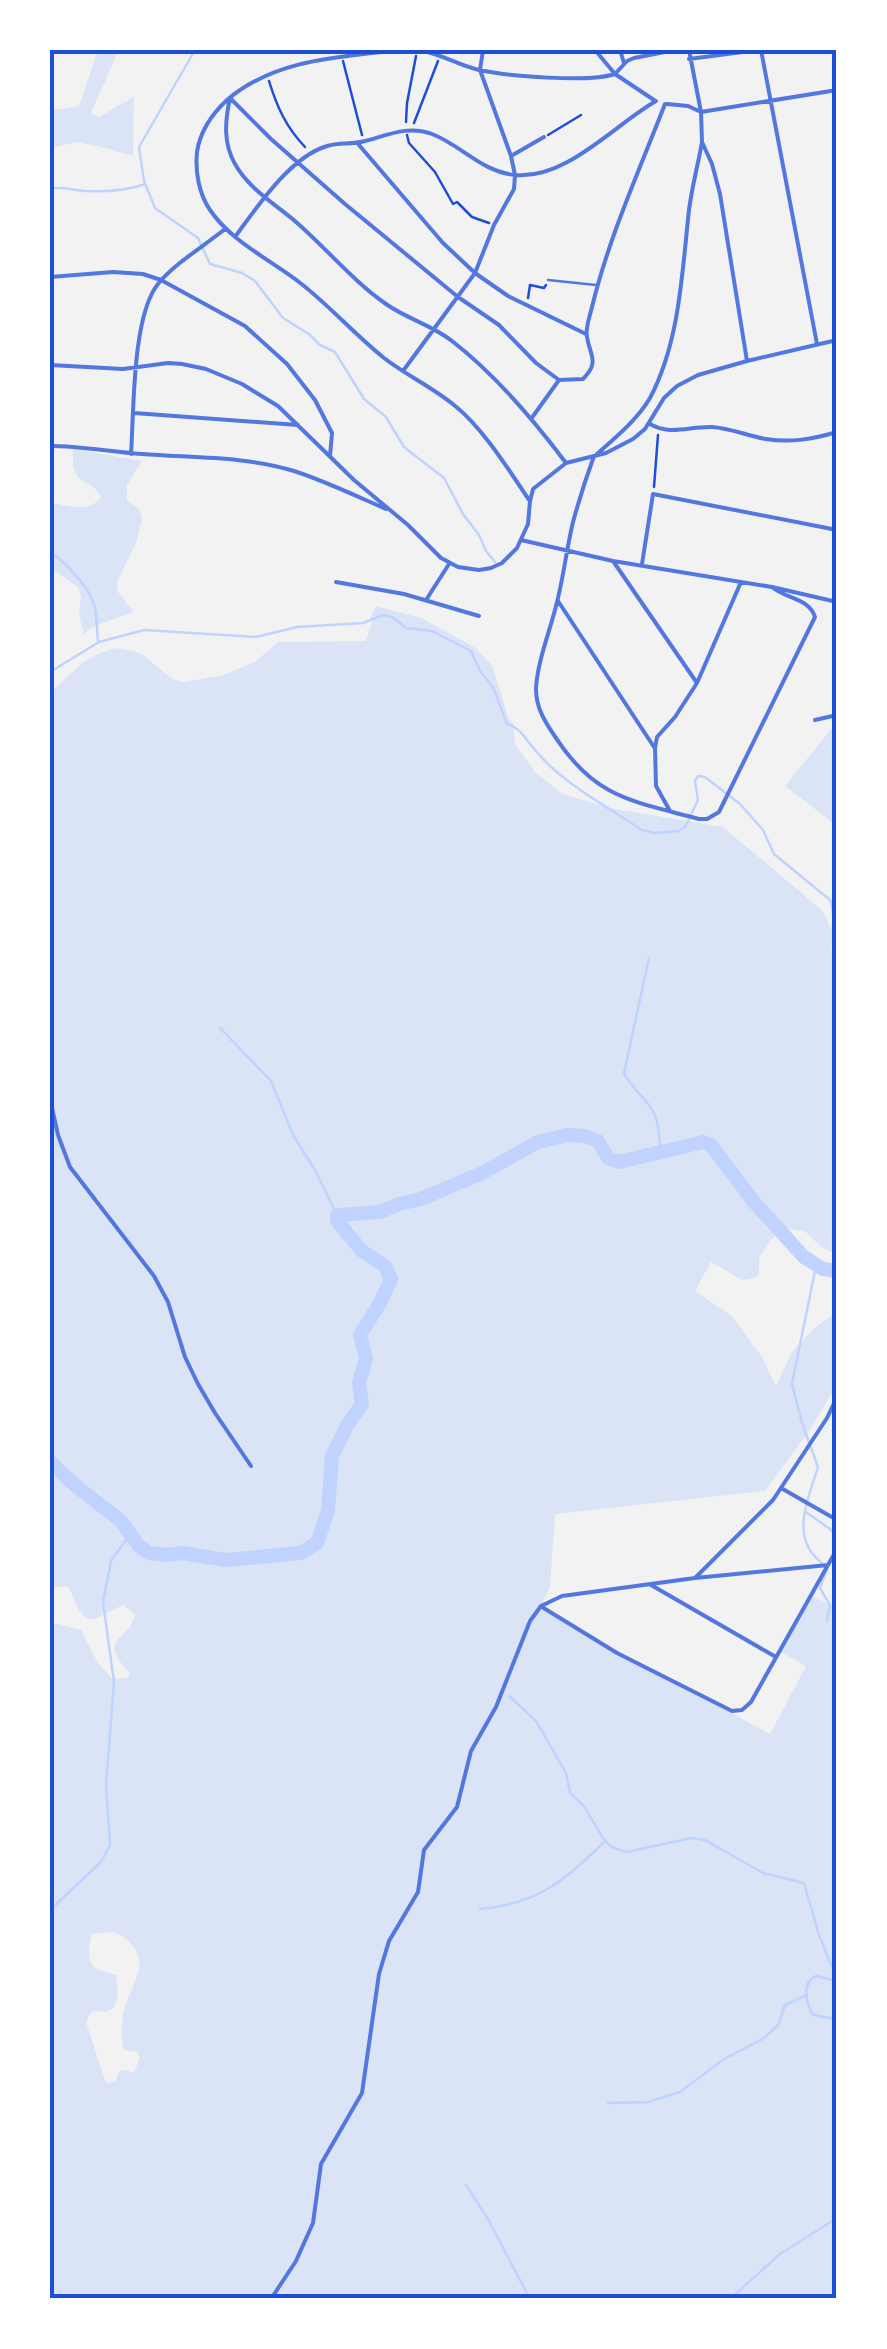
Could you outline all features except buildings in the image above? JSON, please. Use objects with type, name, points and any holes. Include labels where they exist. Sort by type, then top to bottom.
[{"type":"street","points":[[400,50],[298,64],[241,88],[220,106],[198,146],[197,172],[203,197],[225,229],[316,295],[402,371],[456,406],[498,453],[530,502]]},
{"type":"street","points":[[417,50],[440,54],[480,70],[582,78],[615,74],[634,58],[675,50]]},
{"type":"street","points":[[402,371],[475,273],[494,224],[514,189],[511,156],[480,70],[483,50]]},
{"type":"street","points":[[595,50],[615,74],[656,102],[688,106],[701,112],[837,90]]},
{"type":"street","points":[[620,50],[624,64]]},
{"type":"street","points":[[689,50],[701,112],[702,142],[672,334],[660,373],[640,413],[594,456],[572,526],[558,601],[537,677],[538,707],[564,752],[588,778],[620,796],[699,819],[718,812],[815,617],[804,602],[772,587]]},
{"type":"street","points":[[690,59],[760,50],[817,344]]},
{"type":"street","points":[[230,98],[270,140],[458,297],[500,325],[536,362],[559,380],[578,381],[590,372],[593,354],[586,334],[608,248],[665,104]]},
{"type":"street","points":[[230,98],[225,127],[229,150],[248,182],[383,302],[435,328],[478,363],[566,464]]},
{"type":"street","points":[[235,237],[265,197],[298,164],[327,146],[409,130],[432,134],[482,164],[515,175],[548,170],[566,162],[656,102]]},
{"type":"street","points":[[511,156],[544,137]]},
{"type":"street","points":[[360,142],[442,243],[475,273],[508,296],[586,334]]},
{"type":"street","points":[[702,142],[720,194],[747,361]]},
{"type":"street","points":[[131,454],[135,368],[148,302],[162,280],[225,229]]},
{"type":"street","points":[[50,277],[143,274],[162,280],[245,326],[287,364],[315,400],[329,424],[333,440],[330,456]]},
{"type":"street","points":[[50,365],[135,368],[168,363],[206,369],[264,396],[449,564],[469,570],[490,568],[510,557],[522,540],[533,489],[566,464],[618,448],[632,439],[650,424],[664,398],[677,386],[747,361],[837,340]]},
{"type":"street","points":[[531,420],[559,380]]},
{"type":"street","points":[[134,413],[298,425]]},
{"type":"street","points":[[650,424],[675,430],[712,427],[794,441],[837,432]]},
{"type":"street","points":[[50,446],[220,458],[273,466],[320,480],[390,511]]},
{"type":"street","points":[[642,564],[653,494],[837,530]]},
{"type":"street","points":[[522,540],[837,602]]},
{"type":"street","points":[[612,560],[698,683]]},
{"type":"street","points":[[426,600],[449,564]]},
{"type":"street","points":[[336,582],[426,600],[479,616]]},
{"type":"street","points":[[670,811],[656,786],[655,748],[660,732],[698,683],[740,582]]},
{"type":"street","points":[[558,601],[655,748]]},
{"type":"street","points":[[815,720],[837,715]]},
{"type":"street","points":[[50,1098],[70,1167],[154,1276],[168,1302],[185,1358],[215,1414],[251,1466]]},
{"type":"street","points":[[695,1578],[764,1511],[837,1398]]},
{"type":"street","points":[[781,1488],[837,1520]]},
{"type":"street","points":[[540,1606],[617,1653],[732,1711],[742,1710],[751,1702],[837,1548]]},
{"type":"street","points":[[271,2299],[296,2261],[312,2224],[320,2164],[362,2093],[379,1974],[389,1941],[418,1892],[424,1850],[457,1807],[471,1751],[496,1707],[530,1621],[540,1606],[562,1596],[828,1565]]},
{"type":"street","points":[[651,1585],[776,1658]]},
{"type":"lane","points":[[548,280],[598,285]]},
{"type":"path","points":[[417,50],[407,103],[409,143],[435,172],[453,204],[456,202],[472,216],[494,224]]},
{"type":"path","points":[[409,130],[440,54]]},
{"type":"path","points":[[342,56],[360,142]]},
{"type":"path","points":[[267,74],[282,117],[311,154]]},
{"type":"path","points":[[544,137],[582,115]]},
{"type":"path","points":[[527,305],[530,285],[544,288],[548,280]]},
{"type":"path","points":[[653,494],[659,429]]},
{"type":"shaded area","points":[[98,50],[119,50],[91,113],[99,117],[134,97],[133,156],[77,142],[50,148],[50,106],[55,110],[79,106]]},
{"type":"shaded area","points":[[73,449],[142,461],[127,485],[127,500],[140,510],[142,520],[136,543],[117,582],[118,592],[134,612],[94,626],[81,636],[78,587],[50,568],[50,503],[84,507],[101,497],[78,477]]},
{"type":"shaded area","points":[[376,606],[421,618],[474,647],[492,665],[513,723],[515,744],[535,772],[563,794],[610,808],[723,827],[823,911],[835,938],[831,951],[837,960],[837,1254],[821,1247],[806,1232],[781,1230],[759,1258],[759,1274],[755,1278],[742,1280],[711,1262],[695,1291],[732,1316],[762,1357],[776,1386],[792,1352],[814,1328],[837,1312],[837,1384],[812,1427],[765,1491],[555,1514],[550,1587],[540,1609],[770,1734],[806,1666],[781,1652],[810,1595],[837,1608],[837,2299],[50,2299],[50,1622],[81,1630],[98,1663],[113,1679],[128,1678],[130,1674],[115,1646],[135,1614],[123,1605],[88,1619],[67,1586],[50,1588],[50,693],[82,663],[116,648],[143,655],[172,679],[184,682],[224,675],[256,661],[278,642],[366,641]],"holes":[[[112,1932],[130,1942],[139,1960],[122,2032],[123,2048],[137,2052],[140,2058],[134,2072],[122,2070],[111,2083],[106,2082],[86,2022],[92,2011],[114,2008],[118,1996],[116,1975],[95,1967],[89,1955],[92,1934]]]},
{"type":"shaded area","points":[[837,722],[837,826],[785,786]]},
{"type":"waterway","points":[[195,50],[139,147],[144,181],[155,208],[198,238],[210,264],[255,281],[283,318],[335,352],[364,399],[386,417],[404,447],[444,478],[495,562]]},
{"type":"waterway","points":[[50,189],[108,191],[145,184]]},
{"type":"waterway","points":[[50,551],[88,592],[95,608],[98,641]]},
{"type":"waterway","points":[[50,672],[99,642],[144,630],[256,637],[297,627],[392,617],[406,628],[432,631],[471,651],[493,687],[507,724],[519,731],[571,784],[642,830],[654,833],[685,827],[698,800],[695,781],[698,776],[705,777],[740,804],[763,830],[774,854],[830,900],[837,946]]},
{"type":"waterway","points":[[649,958],[624,1073],[654,1112],[661,1151]]},
{"type":"waterway","points":[[220,1028],[271,1081],[293,1135],[337,1215]]},
{"type":"waterway","points":[[50,1462],[121,1521],[138,1545],[149,1553],[226,1560],[301,1553],[317,1543],[328,1511],[332,1456],[362,1404],[359,1383],[366,1358],[360,1335],[391,1279],[385,1266],[362,1251],[337,1221],[337,1215],[380,1212],[421,1199],[482,1173],[538,1142],[568,1135],[584,1136],[598,1141],[608,1158],[619,1162],[703,1142],[711,1145],[754,1202],[804,1257],[823,1269],[837,1271]]},
{"type":"waterway","points":[[816,1266],[792,1384],[818,1467],[806,1505],[806,1542],[822,1563]]},
{"type":"waterway","points":[[806,1512],[837,1537]]},
{"type":"waterway","points":[[50,1910],[101,1862],[110,1845],[106,1785],[114,1682],[103,1602],[111,1561],[131,1533]]},
{"type":"waterway","points":[[827,1569],[820,1588],[830,1605],[827,1621]]},
{"type":"waterway","points":[[509,1696],[536,1721],[566,1773],[570,1793],[583,1805],[611,1847],[626,1852],[692,1838],[705,1840],[763,1873],[804,1883],[837,1979]]},
{"type":"waterway","points":[[480,1909],[518,1902],[549,1888],[604,1842]]},
{"type":"waterway","points":[[837,1981],[816,1976],[808,1983],[806,1994],[813,2015],[837,2019]]},
{"type":"waterway","points":[[608,2103],[648,2102],[680,2092],[724,2059],[764,2038],[778,2025],[785,2005],[807,1995]]},
{"type":"waterway","points":[[466,2185],[530,2299]]},
{"type":"waterway","points":[[730,2299],[780,2254],[837,2218]]}]
